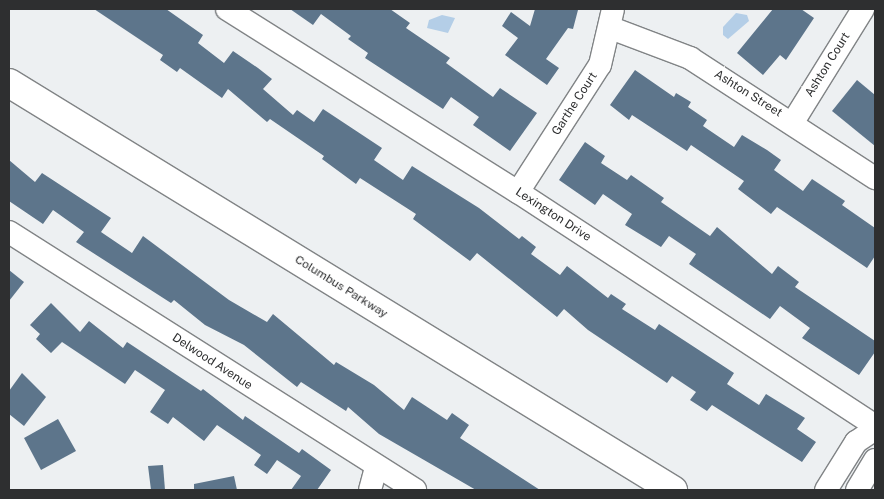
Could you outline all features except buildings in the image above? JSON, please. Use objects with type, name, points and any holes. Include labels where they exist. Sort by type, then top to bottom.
[{"type":"main road","name":"Columbus Parkway","points":[[9,84],[673,490]]},
{"type":"street","name":"Lexington Drive","points":[[227,9],[518,192],[875,427]]},
{"type":"street","name":"Ashton Court","points":[[792,122],[863,9]]},
{"type":"street","name":"Garthe Court","points":[[518,192],[600,65],[612,18]]},
{"type":"street","name":"Ashton Street","points":[[612,18],[690,58],[792,122],[875,178]]},
{"type":"street","name":"Delwood Avenue","points":[[9,232],[376,467],[415,490]]},
{"type":"street","points":[[826,490],[856,442],[875,427]]},
{"type":"street","points":[[857,490],[875,460]]},
{"type":"street","points":[[370,490],[376,467]]},
{"type":"water","points":[[736,13],[747,15],[749,21],[728,39],[723,35],[723,27]]},
{"type":"water","points":[[442,15],[455,18],[448,33],[427,28],[429,20]]}]
